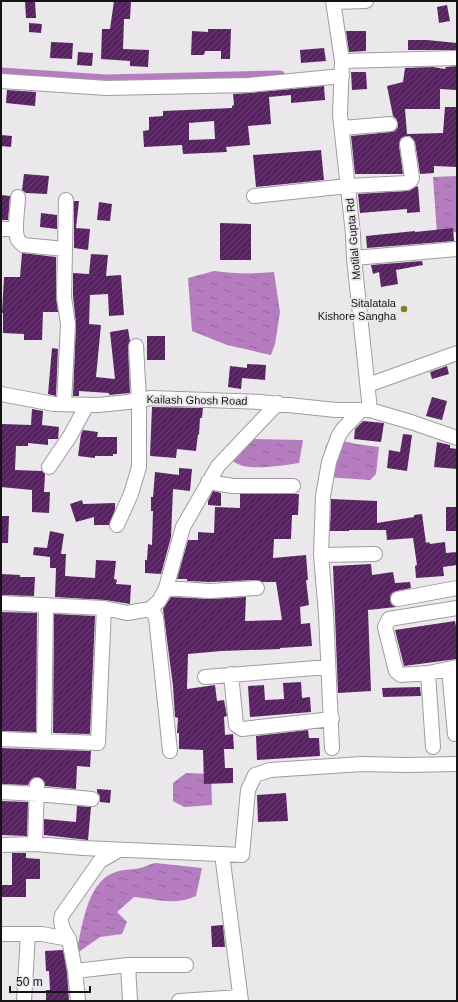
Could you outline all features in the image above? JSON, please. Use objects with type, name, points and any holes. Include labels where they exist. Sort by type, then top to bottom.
[{"type":"street","points":[[334,2],[366,1]]},
{"type":"street","name":"Motilal Gupta Rd","points":[[334,2],[342,61],[340,115],[368,385],[366,410]]},
{"type":"street","points":[[342,61],[457,58]]},
{"type":"street","points":[[1,81],[107,88],[249,85],[342,76]]},
{"type":"street","points":[[342,128],[390,124]]},
{"type":"street","points":[[254,196],[348,186],[407,183],[412,178],[408,144]]},
{"type":"street","points":[[18,197],[16,229],[17,237],[23,245],[65,249]]},
{"type":"street","points":[[64,404],[68,324],[64,297],[66,200]]},
{"type":"street","points":[[1,229],[16,229]]},
{"type":"street","points":[[354,258],[457,248]]},
{"type":"street","points":[[117,525],[131,494],[139,467],[139,400],[136,346]]},
{"type":"street","points":[[368,385],[457,353]]},
{"type":"street","name":"Kailash Ghosh Road","points":[[1,394],[54,404],[88,405],[151,398],[278,403],[336,410],[366,410]]},
{"type":"street","points":[[1,603],[104,608],[127,612],[150,609],[159,601],[166,588],[183,527],[208,482],[218,466],[278,403]]},
{"type":"street","points":[[49,467],[70,436],[88,405]]},
{"type":"street","points":[[332,748],[332,719],[321,555],[323,496],[329,462],[338,437],[344,429],[366,410],[401,418],[457,438]]},
{"type":"street","points":[[208,482],[233,486],[293,486]]},
{"type":"street","points":[[321,555],[375,554]]},
{"type":"street","points":[[166,588],[210,591],[257,588]]},
{"type":"street","points":[[398,599],[457,588]]},
{"type":"street","points":[[44,740],[46,605]]},
{"type":"street","points":[[1,739],[98,743],[104,608]]},
{"type":"street","points":[[455,734],[453,668],[428,673],[401,675],[396,671],[385,627],[389,619],[395,617],[457,608]]},
{"type":"street","points":[[150,609],[156,617],[170,751]]},
{"type":"street","points":[[205,677],[328,667]]},
{"type":"street","points":[[428,673],[434,747]]},
{"type":"street","points":[[231,674],[236,725],[238,728],[242,729],[332,719]]},
{"type":"street","points":[[1,845],[35,844],[119,850],[242,855],[248,790],[255,775],[270,770],[362,764],[457,764]]},
{"type":"street","points":[[35,844],[37,789]]},
{"type":"street","points":[[1,792],[37,789],[92,799]]},
{"type":"street","points":[[78,1001],[75,971],[69,939],[61,925],[62,915],[100,861],[119,850]]},
{"type":"street","points":[[179,1001],[240,999],[222,854]]},
{"type":"street","points":[[1,934],[42,934],[69,939]]},
{"type":"street","points":[[24,1001],[28,934]]},
{"type":"street","points":[[75,971],[128,965],[186,964]]},
{"type":"street","points":[[128,965],[130,1001]]},
{"type":"water","points":[[457,176],[457,232],[437,234],[433,177]]},
{"type":"water","points":[[214,271],[230,273],[274,272],[280,312],[275,344],[271,355],[227,345],[192,331],[188,278]]},
{"type":"water","points":[[254,439],[303,440],[299,463],[268,467],[250,467],[237,464],[230,458],[236,444]]},
{"type":"water","points":[[339,440],[379,447],[376,474],[370,480],[326,477],[322,464],[326,445]]},
{"type":"water","points":[[186,773],[211,774],[212,805],[184,807],[173,801],[173,783]]},
{"type":"water","points":[[155,863],[202,868],[196,896],[181,901],[134,897],[117,912],[127,922],[122,934],[100,937],[76,954],[83,920],[91,897],[97,887],[104,879],[113,873],[140,868]]},
{"type":"building","points":[[25,1],[35,1],[36,18],[26,18]]},
{"type":"building","points":[[114,1],[131,1],[130,19],[124,19],[123,49],[149,50],[148,67],[130,66],[130,61],[101,59],[102,29],[110,29]]},
{"type":"building","points":[[447,5],[450,21],[439,23],[437,7]]},
{"type":"building","points":[[29,23],[42,24],[41,33],[29,32]]},
{"type":"building","points":[[208,29],[231,29],[230,59],[221,59],[221,51],[205,51],[204,55],[191,55],[192,31],[208,32]]},
{"type":"building","points":[[346,31],[366,31],[366,51],[349,52]]},
{"type":"building","points":[[408,40],[457,43],[457,50],[408,50]]},
{"type":"building","points":[[51,42],[73,43],[72,59],[50,58]]},
{"type":"building","points":[[324,48],[326,61],[301,63],[300,50]]},
{"type":"building","points":[[78,52],[93,53],[92,66],[77,65]]},
{"type":"building","points":[[457,66],[457,90],[440,89],[440,109],[405,109],[407,134],[443,133],[445,107],[457,107],[457,167],[434,166],[434,173],[420,174],[415,142],[410,136],[406,136],[401,138],[399,145],[403,174],[355,174],[351,136],[391,132],[395,131],[398,127],[397,120],[393,116],[387,86],[403,82],[405,68],[433,67],[445,69],[446,67]]},
{"type":"building","points":[[351,72],[366,72],[367,89],[352,90]]},
{"type":"building","points":[[324,86],[325,100],[291,103],[291,95],[269,97],[271,124],[248,126],[250,145],[226,147],[227,152],[183,154],[182,145],[144,147],[143,131],[149,130],[149,117],[163,116],[163,111],[232,108],[234,105],[233,94]],"holes":[[[214,121],[215,139],[189,140],[189,123]]]},
{"type":"building","points":[[7,90],[36,92],[35,106],[6,103]]},
{"type":"building","points":[[1,135],[12,136],[11,147],[1,146]]},
{"type":"building","points":[[321,150],[324,180],[256,187],[253,155]]},
{"type":"building","points":[[24,174],[49,176],[47,194],[26,193],[22,190]]},
{"type":"building","points":[[418,186],[420,212],[407,213],[407,209],[360,213],[358,194],[407,191]]},
{"type":"building","points":[[1,195],[10,196],[8,220],[1,220]]},
{"type":"building","points":[[74,201],[79,201],[76,228],[90,229],[88,250],[74,248]]},
{"type":"building","points":[[99,202],[112,204],[110,221],[97,220]]},
{"type":"building","points":[[41,213],[57,215],[57,229],[40,227]]},
{"type":"building","points":[[220,223],[251,224],[251,260],[220,260]]},
{"type":"building","points":[[453,228],[454,241],[367,248],[366,236]]},
{"type":"building","points":[[22,253],[56,257],[56,297],[58,312],[43,312],[42,340],[24,340],[24,334],[3,333],[2,313],[4,277],[20,277]]},
{"type":"building","points":[[91,254],[108,255],[106,276],[121,275],[124,315],[109,316],[108,294],[90,295],[89,324],[101,325],[96,377],[115,379],[110,332],[128,329],[130,341],[128,346],[130,393],[109,395],[109,393],[79,391],[79,396],[73,396],[76,324],[73,296],[73,273],[89,274]]},
{"type":"building","points":[[422,261],[423,265],[396,270],[398,284],[381,287],[379,272],[373,274],[371,265]]},
{"type":"building","points":[[147,336],[165,336],[165,360],[147,360]]},
{"type":"building","points":[[52,348],[58,349],[56,396],[48,394]]},
{"type":"building","points":[[247,364],[266,365],[265,380],[242,378],[241,389],[228,387],[230,366],[247,368]]},
{"type":"building","points":[[447,366],[449,374],[432,379],[430,372]]},
{"type":"building","points":[[432,397],[447,401],[442,420],[426,416]]},
{"type":"building","points":[[152,407],[203,408],[202,418],[200,418],[196,451],[177,449],[176,458],[150,456]]},
{"type":"building","points":[[32,409],[43,411],[42,425],[59,427],[58,439],[48,439],[48,445],[28,443],[28,446],[16,446],[15,470],[42,471],[45,474],[44,492],[50,492],[49,513],[32,512],[32,490],[1,487],[2,424],[31,425]]},
{"type":"building","points":[[363,421],[384,423],[381,442],[354,439],[355,429]]},
{"type":"building","points":[[83,430],[98,432],[97,437],[117,437],[117,454],[113,454],[113,456],[95,456],[95,458],[78,456],[81,434]]},
{"type":"building","points":[[403,434],[412,435],[407,471],[387,468],[389,450],[400,452]]},
{"type":"building","points":[[437,442],[450,445],[450,448],[457,449],[457,469],[434,467]]},
{"type":"building","points":[[179,468],[192,469],[190,491],[173,489],[171,537],[161,574],[145,573],[145,560],[147,560],[148,544],[152,545],[153,511],[151,511],[151,497],[153,497],[155,472],[179,475]]},
{"type":"building","points":[[213,491],[221,493],[221,506],[208,505],[208,501]]},
{"type":"building","points":[[240,494],[299,494],[298,515],[292,515],[291,539],[274,539],[273,558],[306,555],[308,580],[306,580],[309,605],[300,607],[301,624],[310,623],[312,646],[188,654],[187,689],[215,685],[217,701],[224,700],[227,716],[224,717],[225,735],[233,734],[234,749],[224,749],[225,768],[233,768],[233,783],[204,784],[203,750],[179,749],[179,733],[177,733],[178,718],[175,717],[173,686],[163,609],[171,597],[210,599],[246,597],[245,621],[282,620],[276,582],[262,582],[256,580],[210,582],[177,579],[188,540],[198,540],[198,532],[214,533],[215,507],[240,508]]},
{"type":"building","points":[[331,499],[377,501],[377,523],[414,517],[414,515],[422,514],[426,543],[429,542],[430,544],[445,542],[446,553],[457,552],[457,565],[443,567],[444,576],[416,578],[415,566],[417,565],[413,538],[387,540],[386,530],[330,531]]},
{"type":"building","points":[[82,500],[83,504],[115,503],[115,510],[109,525],[94,525],[94,517],[76,522],[70,504]]},
{"type":"building","points":[[446,507],[457,507],[457,531],[446,531]]},
{"type":"building","points":[[1,516],[9,516],[8,543],[1,543]]},
{"type":"building","points":[[50,531],[64,534],[61,554],[66,554],[65,576],[95,578],[96,560],[116,561],[114,579],[117,580],[116,584],[131,585],[130,604],[105,600],[55,597],[56,568],[50,568],[50,557],[33,555],[34,547],[47,548]]},
{"type":"building","points":[[371,564],[372,575],[393,572],[395,583],[410,582],[411,588],[392,593],[390,601],[392,605],[396,607],[368,610],[371,691],[338,693],[333,566]]},
{"type":"building","points":[[1,574],[20,575],[20,577],[35,577],[34,596],[1,595]]},
{"type":"building","points":[[1,612],[37,613],[36,732],[1,731]]},
{"type":"building","points":[[54,614],[95,616],[90,734],[53,733]]},
{"type":"building","points":[[455,621],[457,632],[457,659],[404,666],[395,630]]},
{"type":"building","points":[[301,682],[302,698],[310,697],[311,712],[250,717],[248,686],[264,685],[265,700],[284,699],[283,683]]},
{"type":"building","points":[[420,687],[421,696],[383,697],[382,688]]},
{"type":"building","points":[[308,730],[309,738],[319,738],[320,756],[257,760],[256,736]]},
{"type":"building","points":[[1,748],[91,751],[90,767],[77,766],[76,789],[45,786],[44,781],[38,777],[33,778],[28,785],[1,784]]},
{"type":"building","points":[[97,789],[111,790],[110,803],[100,802],[100,796]]},
{"type":"building","points":[[286,793],[288,821],[258,822],[257,795]]},
{"type":"building","points":[[1,801],[28,802],[27,836],[1,835]]},
{"type":"building","points":[[77,806],[91,807],[88,840],[44,835],[44,819],[76,822]]},
{"type":"building","points":[[12,853],[26,853],[26,858],[40,859],[40,879],[26,879],[26,897],[1,897],[1,885],[12,885]]},
{"type":"building","points":[[223,925],[225,947],[212,947],[211,926]]},
{"type":"building","points":[[63,950],[67,972],[69,1001],[46,1001],[46,990],[50,990],[49,971],[46,971],[45,951]]},
{"type":"waterway","points":[[1,73],[106,80],[280,76]]},
{"type":"place","name":"Sitalatala Kishore Sangha","points":[[404,309]]}]
